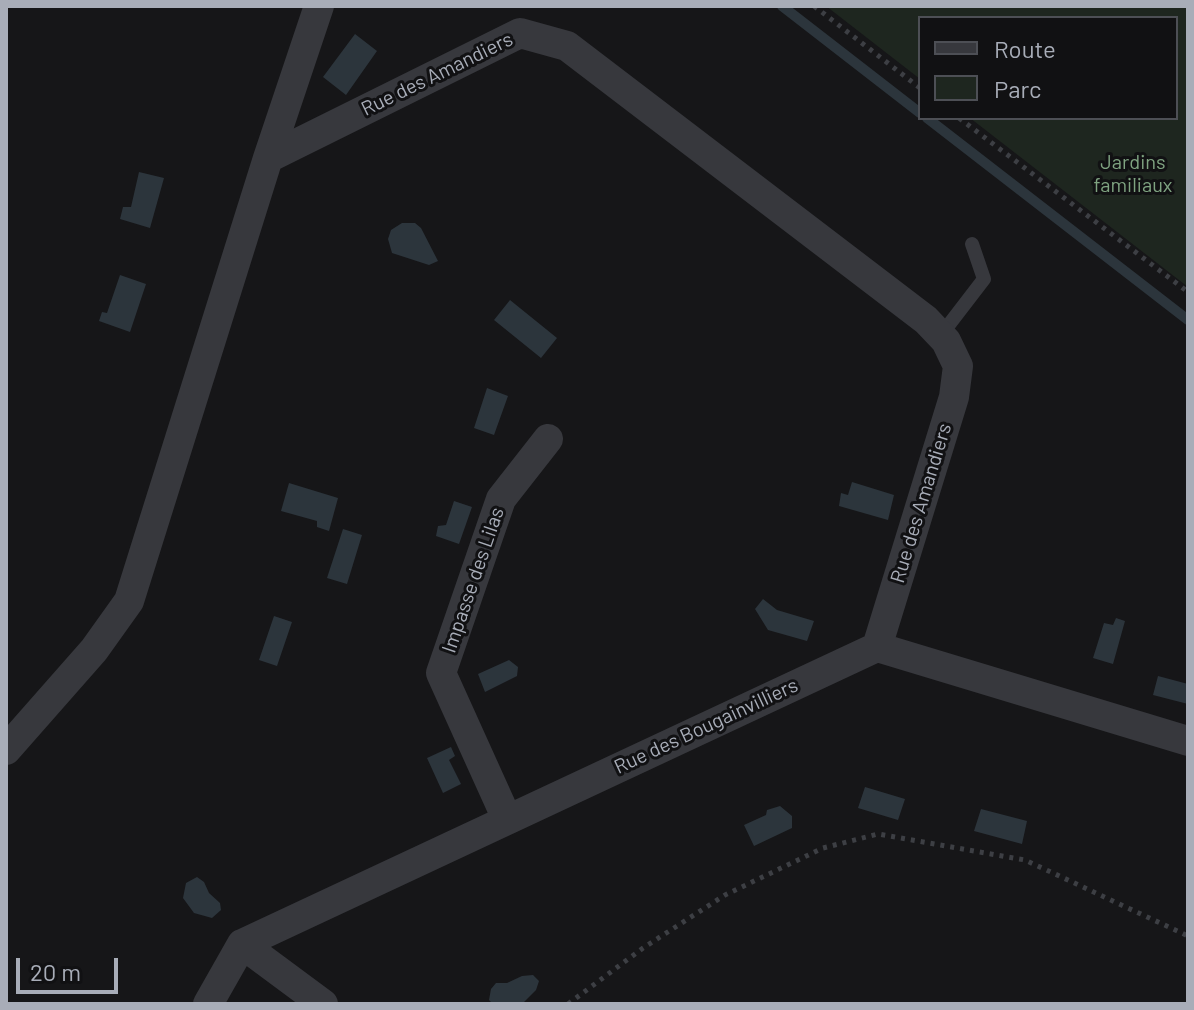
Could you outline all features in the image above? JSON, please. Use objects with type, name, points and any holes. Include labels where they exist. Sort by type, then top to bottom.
[{"type":"street","points":[[6,750],[94,650],[129,601],[319,6]]},
{"type":"street","name":"Rue des Amandiers","points":[[268,158],[520,33],[567,46],[914,310],[941,335],[958,366],[954,397],[877,647]]},
{"type":"street","name":"Impasse des Lilas","points":[[507,819],[441,673],[501,499],[548,439]]},
{"type":"street","points":[[877,647],[1188,741]]},
{"type":"street","name":"Rue des Bougainvilliers","points":[[242,944],[877,647]]},
{"type":"street","points":[[208,1004],[242,944],[323,1004]]},
{"type":"lane","points":[[941,335],[984,279],[972,244]]},
{"type":"path","points":[[814,6],[918,86]]},
{"type":"path","points":[[962,120],[1188,292]]},
{"type":"path","points":[[568,1004],[643,948],[725,895],[823,848],[878,834],[1025,860],[1188,936]]},
{"type":"green space","name":"Jardins familiaux","points":[[826,6],[1188,6],[1188,287],[973,120],[1178,120],[1178,16],[918,16],[918,77]]},
{"type":"shaded area","points":[[355,34],[377,51],[346,95],[323,77]]},
{"type":"shaded area","points":[[139,172],[164,178],[150,228],[120,219],[123,207],[131,207]]},
{"type":"shaded area","points":[[402,223],[415,223],[421,228],[438,261],[429,265],[392,253],[388,239],[391,230]]},
{"type":"shaded area","points":[[120,275],[146,284],[130,332],[99,321],[102,312],[107,313]]},
{"type":"shaded area","points":[[510,300],[557,338],[541,358],[494,320]]},
{"type":"shaded area","points":[[487,388],[508,396],[494,435],[474,428]]},
{"type":"shaded area","points":[[852,482],[894,495],[888,520],[839,506],[841,493],[848,495]]},
{"type":"shaded area","points":[[289,483],[338,498],[329,531],[317,527],[317,521],[281,511]]},
{"type":"shaded area","points":[[454,501],[472,507],[459,544],[436,536],[438,526],[446,525]]},
{"type":"shaded area","points":[[343,529],[362,535],[347,584],[327,578]]},
{"type":"shaded area","points":[[763,599],[777,610],[814,621],[807,641],[768,630],[755,609]]},
{"type":"shaded area","points":[[274,616],[292,622],[277,666],[259,660]]},
{"type":"shaded area","points":[[1116,618],[1125,621],[1113,664],[1093,658],[1104,623],[1113,625]]},
{"type":"shaded area","points":[[509,660],[518,667],[517,676],[485,692],[478,674]]},
{"type":"shaded area","points":[[1158,676],[1188,684],[1188,704],[1153,695]]},
{"type":"shaded area","points":[[451,747],[455,756],[449,760],[461,784],[443,793],[427,758]]},
{"type":"shaded area","points":[[865,787],[905,799],[898,820],[858,808]]},
{"type":"shaded area","points":[[780,806],[792,816],[792,828],[754,846],[744,825],[766,815],[767,810]]},
{"type":"shaded area","points":[[981,809],[1027,821],[1022,844],[974,831]]},
{"type":"shaded area","points":[[197,877],[220,903],[221,910],[212,918],[194,913],[183,898],[186,883]]},
{"type":"shaded area","points":[[533,975],[539,981],[536,990],[522,1004],[493,1004],[489,1000],[496,983]]},
{"type":"waterway","points":[[782,6],[918,111]]},
{"type":"waterway","points":[[930,120],[1188,320]]}]
